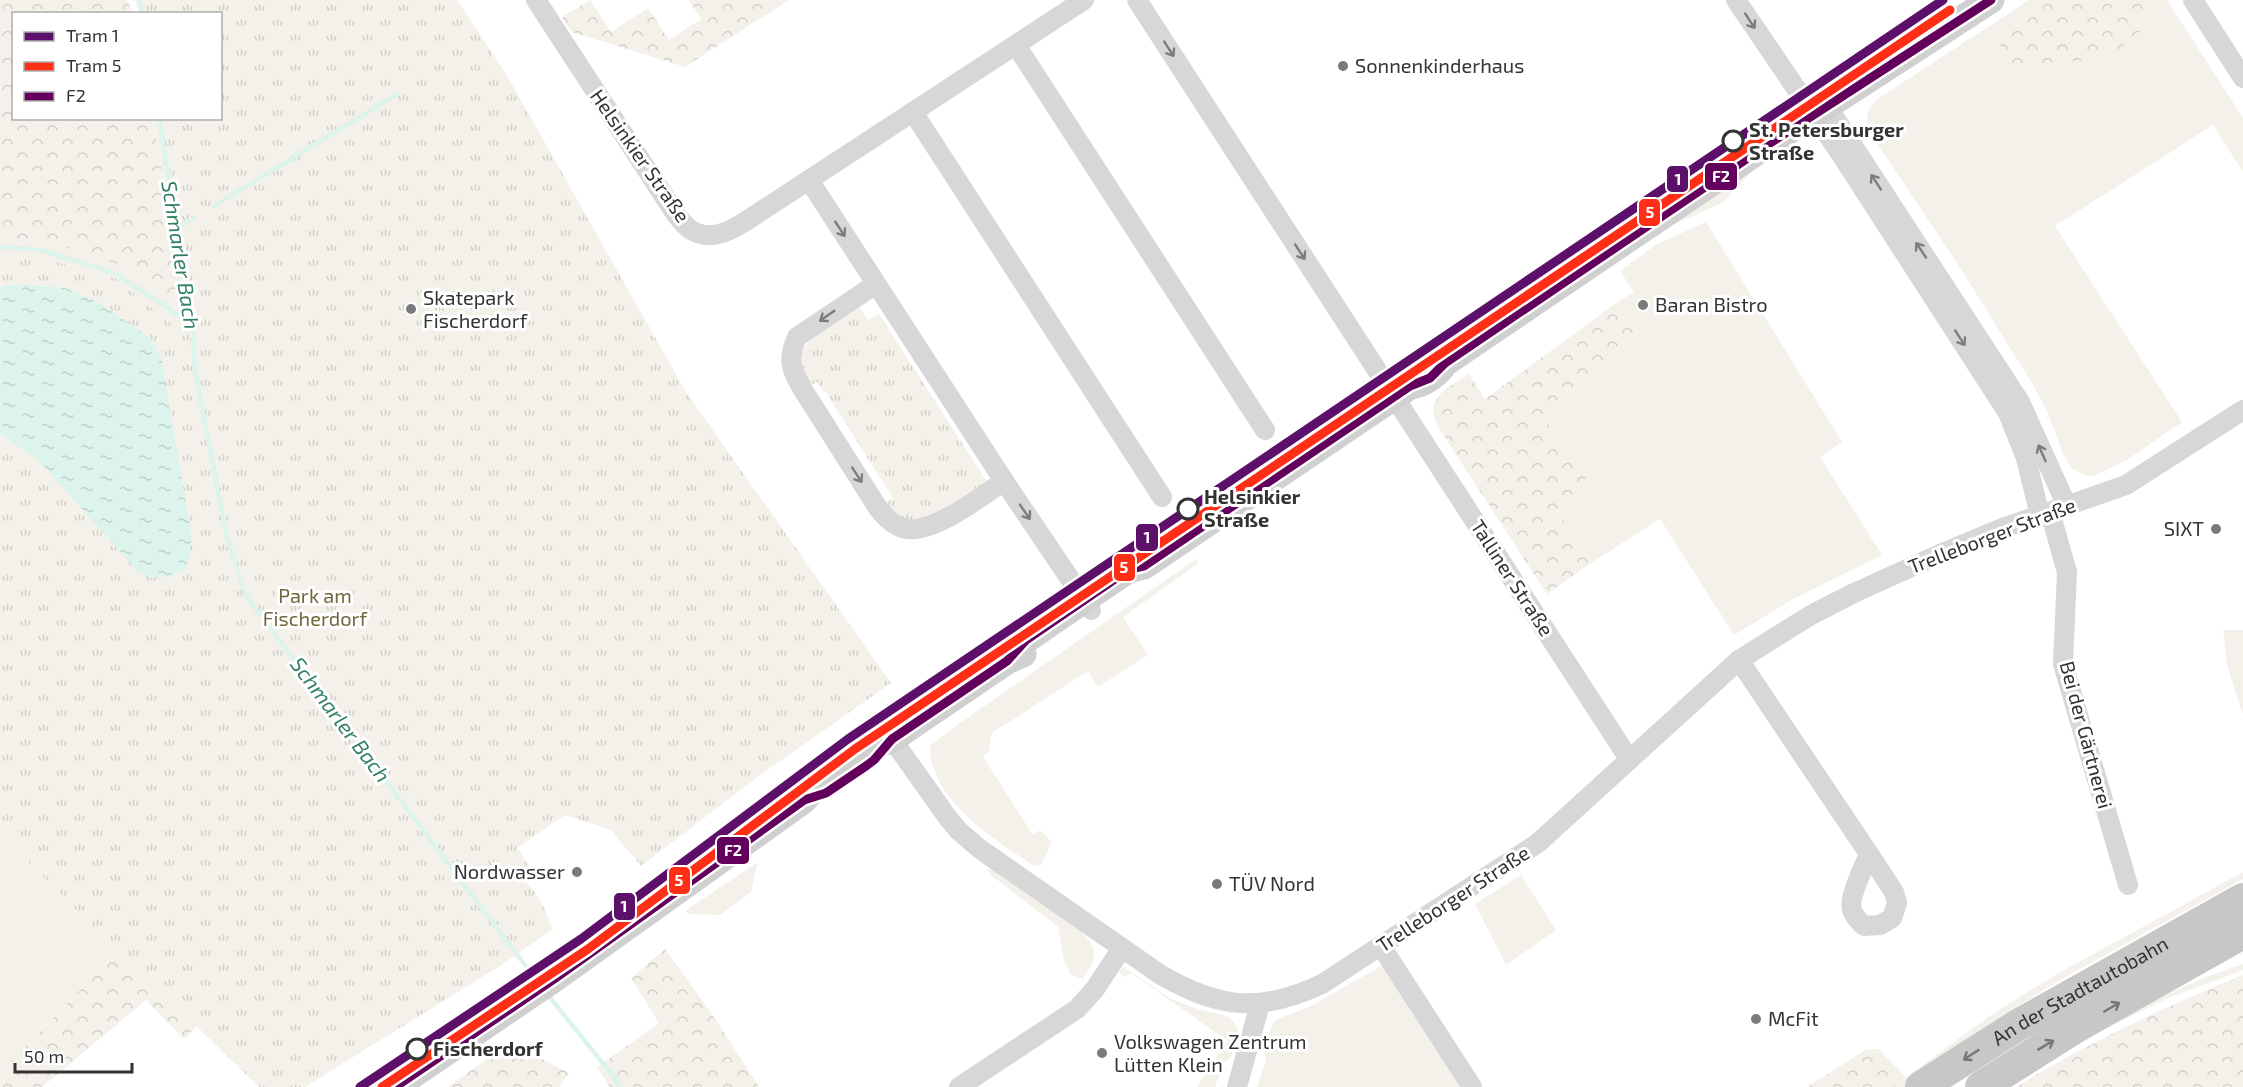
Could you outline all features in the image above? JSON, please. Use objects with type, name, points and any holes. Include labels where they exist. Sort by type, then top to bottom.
[{"type":"highway","points":[[2197,923],[2243,886]]},
{"type":"highway","name":"An der Stadtautobahn","points":[[1921,1087],[2018,1025],[2243,899]]},
{"type":"highway","name":"An der Stadtautobahn","points":[[1981,1087],[2076,1026],[2243,933]]},
{"type":"highway","points":[[2147,987],[2195,975],[2243,957]]},
{"type":"main road","points":[[395,1087],[545,986],[804,800],[826,793],[866,766],[892,739],[1007,661],[1026,640],[1088,604],[1128,570],[1144,566],[1402,391],[1418,386],[1440,371],[1445,363],[1820,111],[1990,0]]},
{"type":"street","name":"Helsinkier Straße","points":[[536,0],[677,216],[692,231],[712,236],[728,231],[1084,0]]},
{"type":"street","points":[[1137,0],[1402,391]]},
{"type":"street","points":[[1736,0],[1820,111],[1934,285],[2020,402],[2052,512]]},
{"type":"street","points":[[2193,0],[2243,78]]},
{"type":"street","points":[[1016,45],[1265,430]]},
{"type":"street","points":[[913,112],[1162,497]]},
{"type":"street","points":[[808,180],[1004,481],[1088,604]]},
{"type":"street","points":[[876,284],[797,338],[790,360],[794,374],[805,393],[878,508],[893,524],[906,530],[924,529],[940,522],[1004,481]]},
{"type":"street","points":[[1934,285],[2004,406],[2026,459],[2052,512]]},
{"type":"street","name":"Talliner Straße","points":[[1402,391],[1629,759]]},
{"type":"street","name":"Trelleborger Straße","points":[[892,739],[959,831],[980,849],[1122,948],[1182,987],[1225,1002],[1260,1004],[1282,1000],[1322,984],[1538,843],[1739,660],[1811,615],[1972,540],[2126,485],[2243,410]]},
{"type":"street","name":"Bei der Gärtnerei","points":[[2052,512],[2067,572],[2063,664],[2128,885]]},
{"type":"street","points":[[1739,660],[1869,854]]},
{"type":"street","points":[[1381,946],[1472,1087]]},
{"type":"street","points":[[959,1087],[1077,1009],[1095,989],[1122,948]]},
{"type":"street","points":[[1238,1087],[1260,1004]]},
{"type":"green space","points":[[0,0],[127,0],[133,12],[12,12],[12,120],[152,120],[190,320],[127,268],[46,240],[0,239]]},
{"type":"green space","name":"Park am Fischerdorf","points":[[135,0],[457,0],[506,74],[686,392],[891,683],[759,776],[641,866],[611,830],[565,815],[517,848],[533,872],[521,880],[527,883],[537,895],[553,929],[500,966],[305,1087],[259,1087],[0,835],[0,257],[24,253],[117,279],[174,326],[190,320],[157,120],[222,120],[222,12],[139,12]]},
{"type":"green space","points":[[590,0],[611,32],[648,8],[669,40],[701,19],[689,0],[789,0],[685,67],[572,32],[562,17]]},
{"type":"green space","points":[[2029,0],[2167,0],[2243,118],[2243,172],[2213,125],[2055,226],[2182,422],[2127,460],[2094,476],[2087,476],[2072,469],[2063,454],[2047,411],[2033,385],[1959,266],[1868,130],[1867,125],[1868,114],[1876,100]]},
{"type":"green space","points":[[2048,0],[2149,0],[2150,6],[2147,24],[2132,39],[2109,56],[2017,70],[1992,33]]},
{"type":"green space","points":[[152,120],[157,120],[189,313]]},
{"type":"green space","points":[[1757,166],[1722,203],[1672,225]]},
{"type":"green space","points":[[1706,222],[1842,442],[1820,457],[1882,555],[1795,598],[1734,635],[1660,519],[1591,563],[1558,514],[1543,416],[1635,333],[1615,304],[1634,292],[1620,271],[1657,244]]},
{"type":"green space","points":[[0,239],[46,240],[127,268],[190,319],[174,326],[117,279],[24,253],[0,257]]},
{"type":"green space","points":[[1615,304],[1635,333],[1543,416],[1586,478],[1559,514],[1591,563],[1547,594],[1440,430],[1435,419],[1435,403],[1445,390],[1469,374],[1485,399]]},
{"type":"green space","points":[[859,306],[868,320],[879,314],[987,482],[932,518],[905,521],[884,504],[893,498],[825,391],[817,382],[808,387],[802,374],[800,360],[808,343],[824,328]]},
{"type":"green space","points":[[1196,559],[1199,563],[1123,617],[1148,655],[1098,687],[1088,671],[992,733],[989,751],[983,757],[1033,835],[1040,830],[1052,842],[1041,865],[1035,866],[984,831],[952,801],[940,784],[933,765],[930,746]]},
{"type":"green space","points":[[2223,630],[2243,630],[2243,715],[2227,665]]},
{"type":"green space","points":[[0,835],[118,951],[0,1073]]},
{"type":"green space","points":[[0,835],[160,978],[197,1026],[184,1039],[146,1000],[42,1087],[0,1087],[0,1073],[118,951]]},
{"type":"green space","points":[[758,862],[751,892],[720,915],[689,914],[685,911]]},
{"type":"green space","points":[[999,868],[1086,929],[1082,933],[1092,945],[1094,956],[1093,962],[1082,979],[1070,974],[1064,960],[1058,927],[986,869]]},
{"type":"green space","points":[[2243,872],[2243,879],[2060,980],[1995,1020],[1953,1049],[1907,1087],[1893,1087],[1991,1015],[2057,974]]},
{"type":"green space","points":[[1521,875],[1556,930],[1506,965],[1475,904]]},
{"type":"green space","points":[[665,949],[714,1017],[759,1087],[610,1087],[597,1067],[659,1023],[631,978]]},
{"type":"green space","points":[[2243,964],[2243,970],[2171,997],[2094,1034],[2093,1030],[2148,1003]]},
{"type":"green space","points":[[1383,965],[1465,1087],[1257,1087],[1266,1060],[1263,1050],[1273,1023],[1311,1006]]},
{"type":"green space","points":[[1124,967],[1169,998],[1194,1008],[1227,1016],[1234,1022],[1238,1029],[1231,1057],[1223,1063],[1215,1087],[1197,1087],[1228,1041],[1131,973],[1123,977],[1119,971]]},
{"type":"green space","points":[[2243,975],[2243,1087],[2016,1087],[2127,1026]]},
{"type":"green space","points":[[1867,1049],[1878,1049],[1906,1077],[1893,1087],[1807,1087]]},
{"type":"green space","points":[[497,1052],[536,1056],[569,1073],[559,1087],[448,1087]]},
{"type":"water","points":[[17,284],[65,288],[96,301],[151,338],[161,357],[192,539],[188,562],[184,570],[173,576],[151,578],[137,571],[39,461],[0,433],[0,287]]},
{"type":"waterway","name":"Schmarler Bach","points":[[139,0],[142,12]]},
{"type":"waterway","points":[[214,206],[399,93]]},
{"type":"waterway","name":"Schmarler Bach","points":[[159,120],[192,324],[195,371],[227,538],[246,596],[537,981]]},
{"type":"waterway","points":[[176,229],[194,218]]},
{"type":"waterway","points":[[0,247],[41,250],[114,273],[192,324]]},
{"type":"waterway","name":"Schmarler Bach","points":[[548,995],[620,1087]]},
{"type":"tram line","name":"1","points":[[360,1087],[581,939],[848,739],[1943,0]]},
{"type":"tram line","name":"5","points":[[382,1087],[588,949],[855,749],[1950,10]]},
{"type":"transit line","name":"F2","points":[[395,1087],[554,979],[804,800],[826,793],[866,766],[892,739],[1007,661],[1026,640],[1128,570],[1144,566],[1410,386],[1430,378],[1445,363],[1767,145],[1991,0]]},
{"type":"place","name":"Sonnenkinderhaus","points":[[1343,66]]},
{"type":"place","name":"St. Petersburger Straße","points":[[1733,141]]},
{"type":"place","name":"Baran Bistro","points":[[1643,305]]},
{"type":"place","name":"Skatepark Fischerdorf","points":[[411,309]]},
{"type":"place","name":"Helsinkier Straße","points":[[1188,509]]},
{"type":"place","name":"SIXT","points":[[2216,529]]},
{"type":"place","name":"Nordwasser","points":[[577,872]]},
{"type":"place","name":"TÜV Nord","points":[[1217,884]]},
{"type":"place","name":"McFit","points":[[1756,1019]]},
{"type":"place","name":"Fischerdorf","points":[[417,1049]]},
{"type":"place","name":"Volkswagen Zentrum Lütten Klein","points":[[1102,1053]]}]
